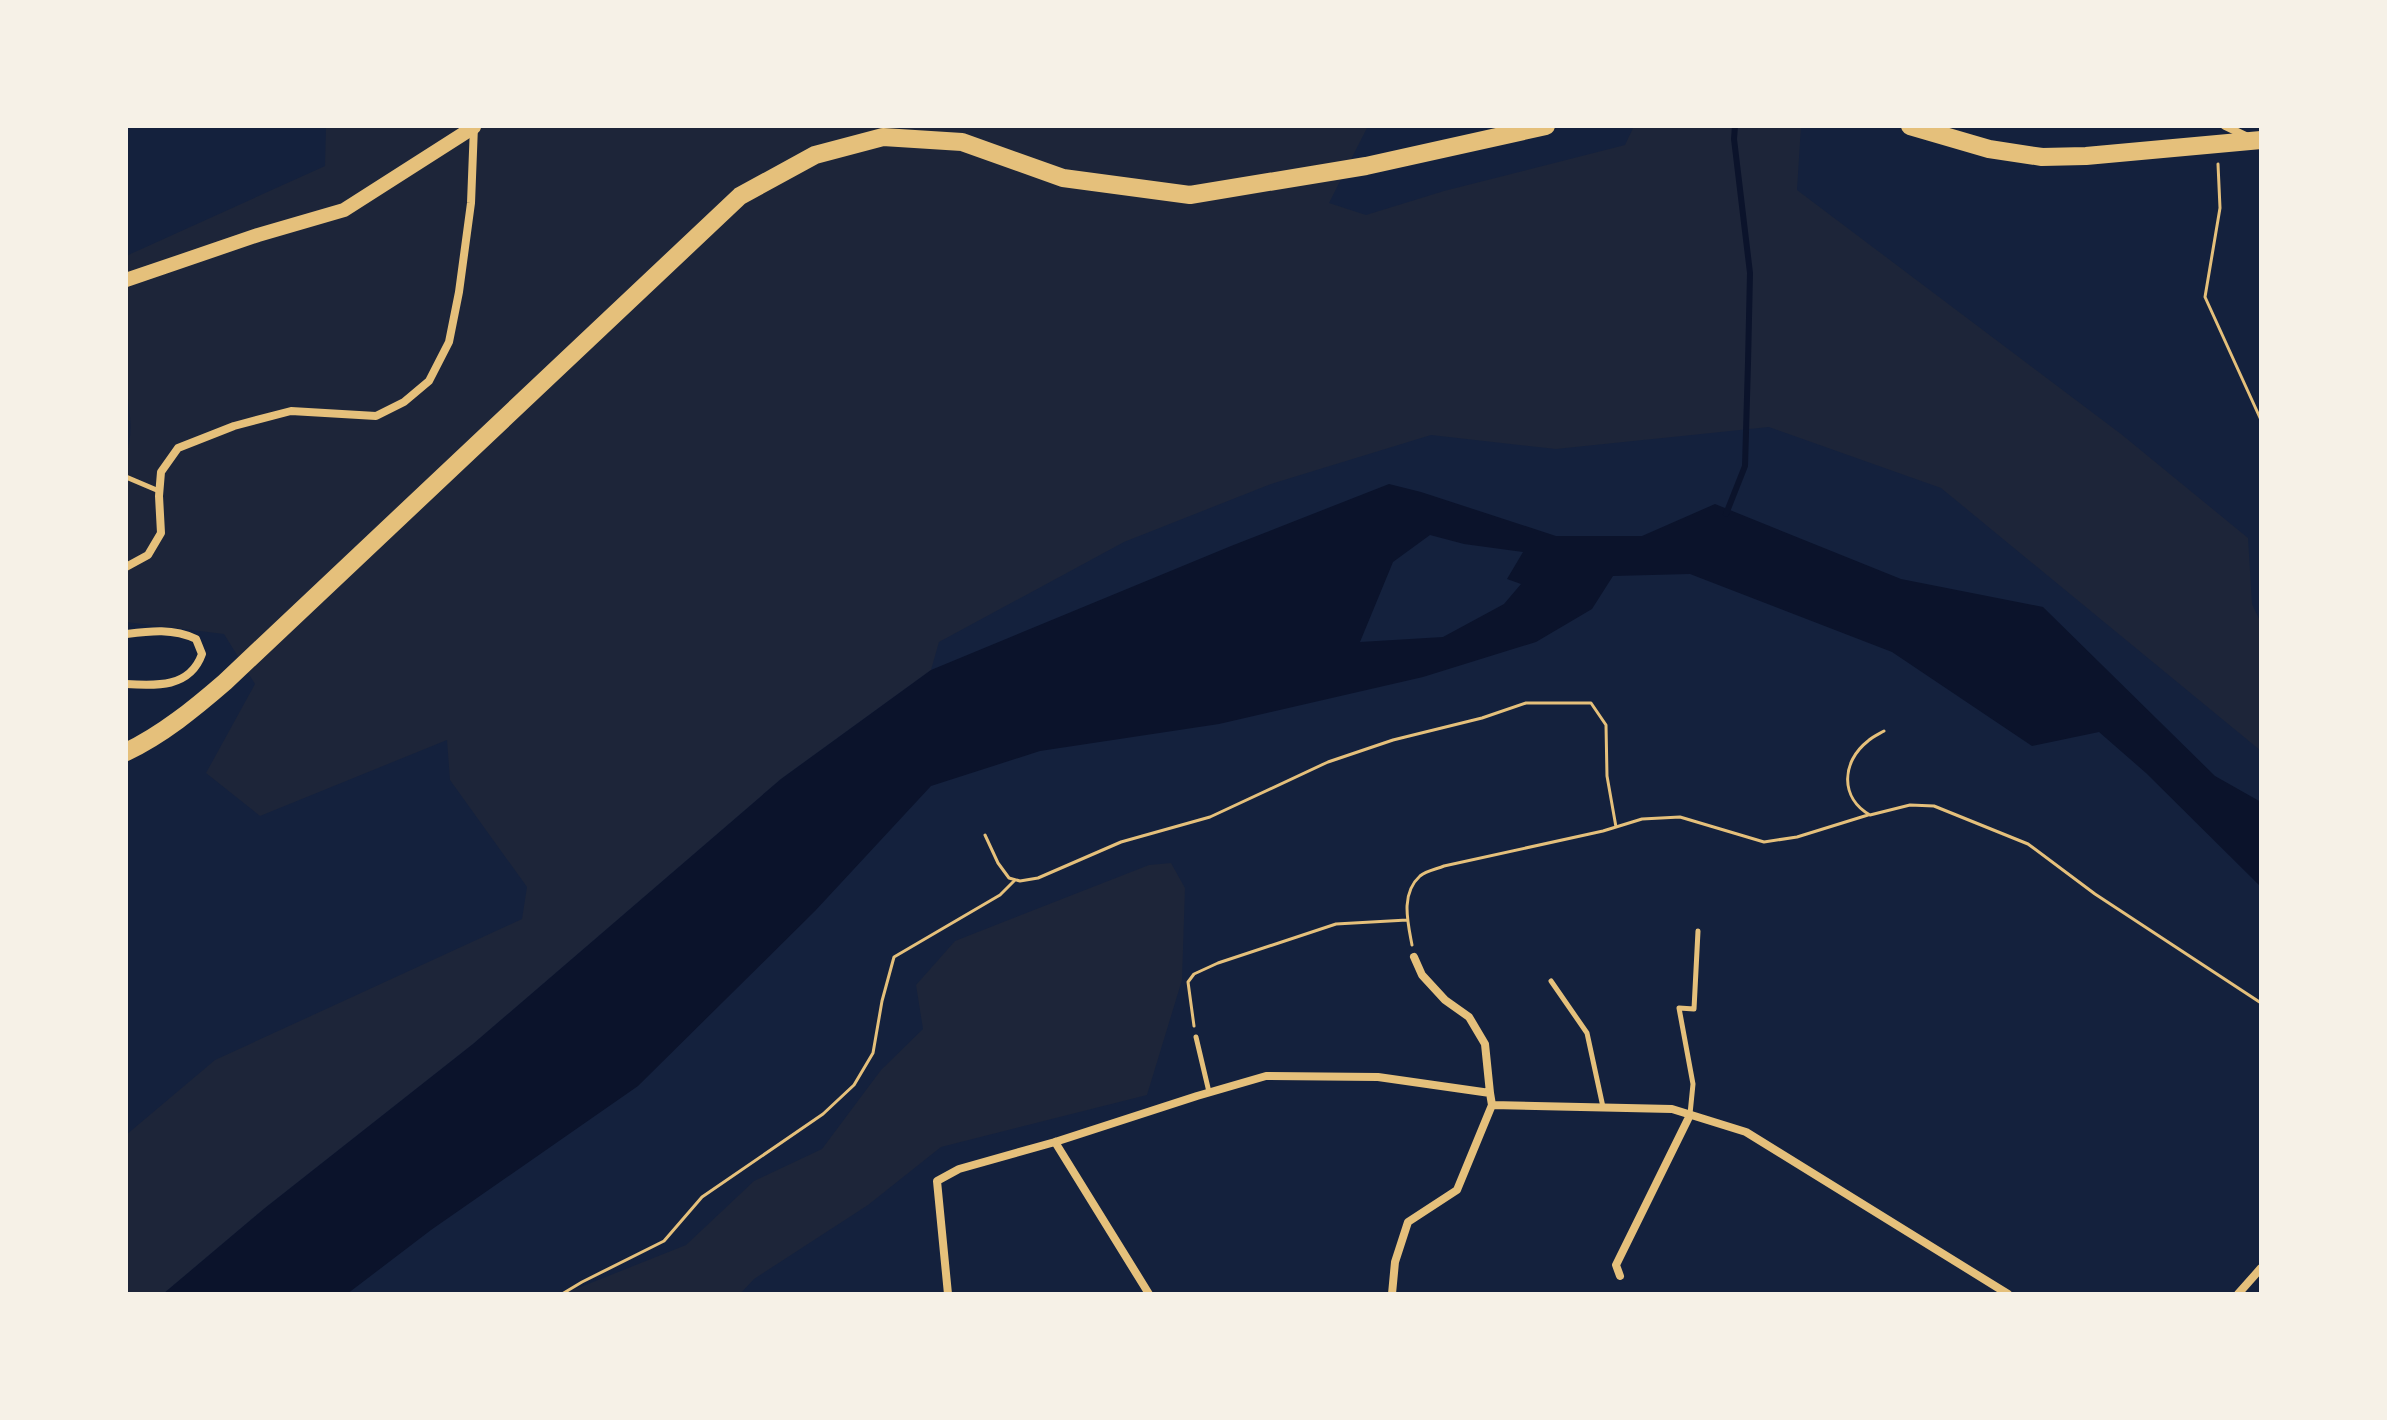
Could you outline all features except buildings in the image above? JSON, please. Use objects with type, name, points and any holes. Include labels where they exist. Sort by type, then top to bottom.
[{"type":"main road","points":[[126,752],[197,706],[225,682],[740,196],[815,155],[883,137],[962,142],[1063,178],[1190,195],[1366,166],[1546,126]]},
{"type":"main road","points":[[1910,126],[1934,130],[1989,149],[2042,157],[2259,141]]},
{"type":"street","points":[[126,280],[258,235],[344,210],[474,126]]},
{"type":"street","points":[[126,567],[148,555],[161,533],[161,472],[178,448],[234,426],[291,411],[376,416],[404,402],[429,381],[449,342],[459,292],[471,203],[474,126]]},
{"type":"street","points":[[2225,126],[2259,141]]},
{"type":"street","points":[[126,634],[181,631],[196,639],[202,654],[198,666],[181,680],[149,685],[126,684]]},
{"type":"street","points":[[1392,1294],[1395,1262],[1408,1222],[1457,1190],[1492,1105],[1485,1044],[1469,1017],[1445,1000],[1422,975],[1414,957]]},
{"type":"street","points":[[948,1294],[937,1181],[959,1169],[1266,1076],[1378,1077],[1490,1093]]},
{"type":"street","points":[[1492,1105],[1672,1109],[1746,1132],[2008,1294]]},
{"type":"street","points":[[1620,1276],[1616,1265],[1690,1115]]},
{"type":"street","points":[[1055,1142],[1149,1294]]},
{"type":"street","points":[[2238,1294],[2261,1268]]},
{"type":"lane","points":[[126,477],[159,491]]},
{"type":"lane","points":[[1690,1115],[1693,1084],[1679,1008],[1694,1009],[1698,931]]},
{"type":"lane","points":[[1551,981],[1587,1033],[1603,1108]]},
{"type":"lane","points":[[1196,1037],[1209,1092]]},
{"type":"path","points":[[2218,144],[2220,208],[2205,297],[2261,420]]},
{"type":"path","points":[[985,835],[1009,878],[1020,881],[1038,878],[1121,842],[1210,817],[1328,762],[1393,740],[1482,718],[1526,703],[1591,703],[1606,725],[1607,776],[1616,827]]},
{"type":"path","points":[[1870,815],[1857,807],[1846,785],[1851,763],[1866,742],[1884,731]]},
{"type":"path","points":[[1414,957],[1406,912],[1410,890],[1421,875],[1444,866],[1642,819],[1680,817],[1764,842],[1797,837],[1910,805],[1934,806],[2028,844],[2095,894],[2261,1003]]},
{"type":"path","points":[[562,1294],[664,1241],[702,1197],[823,1114],[854,1085],[873,1053],[894,957],[1000,895],[1015,880]]},
{"type":"path","points":[[1196,1037],[1188,982],[1194,974],[1218,963],[1336,924],[1407,920]]},
{"type":"shaded area","points":[[326,126],[1368,126],[1329,203],[1366,215],[1444,191],[1625,145],[1634,126],[1801,126],[1797,190],[2121,434],[2248,538],[2252,604],[2261,623],[2261,751],[1941,488],[1769,427],[1556,449],[1431,435],[1271,484],[1124,542],[939,642],[931,670],[781,779],[473,1044],[265,1208],[163,1294],[126,1294],[126,1135],[215,1060],[522,919],[527,887],[450,780],[447,740],[260,816],[206,773],[255,684],[224,634],[126,622],[126,455],[130,427],[125,366],[126,256],[325,166]]},
{"type":"shaded area","points":[[1389,484],[1556,536],[1642,536],[1715,504],[1901,579],[2043,607],[2215,776],[2261,802],[2261,887],[2146,773],[2099,732],[2032,746],[1892,652],[1690,574],[1613,576],[1592,609],[1536,642],[1423,677],[1219,724],[1040,751],[931,786],[815,911],[638,1086],[431,1230],[347,1294],[163,1294],[265,1208],[473,1044],[781,779],[931,670]],"holes":[[[1430,535],[1464,544],[1523,552],[1507,579],[1521,584],[1504,604],[1443,637],[1360,642],[1393,562]]]},
{"type":"shaded area","points":[[1171,863],[1185,888],[1182,980],[1147,1095],[941,1147],[868,1205],[754,1279],[740,1294],[563,1294],[686,1245],[754,1181],[822,1149],[881,1070],[923,1029],[916,985],[955,941],[1149,865]]},
{"type":"waterway","points":[[1726,514],[1745,466],[1748,363],[1750,273],[1735,126]]}]
